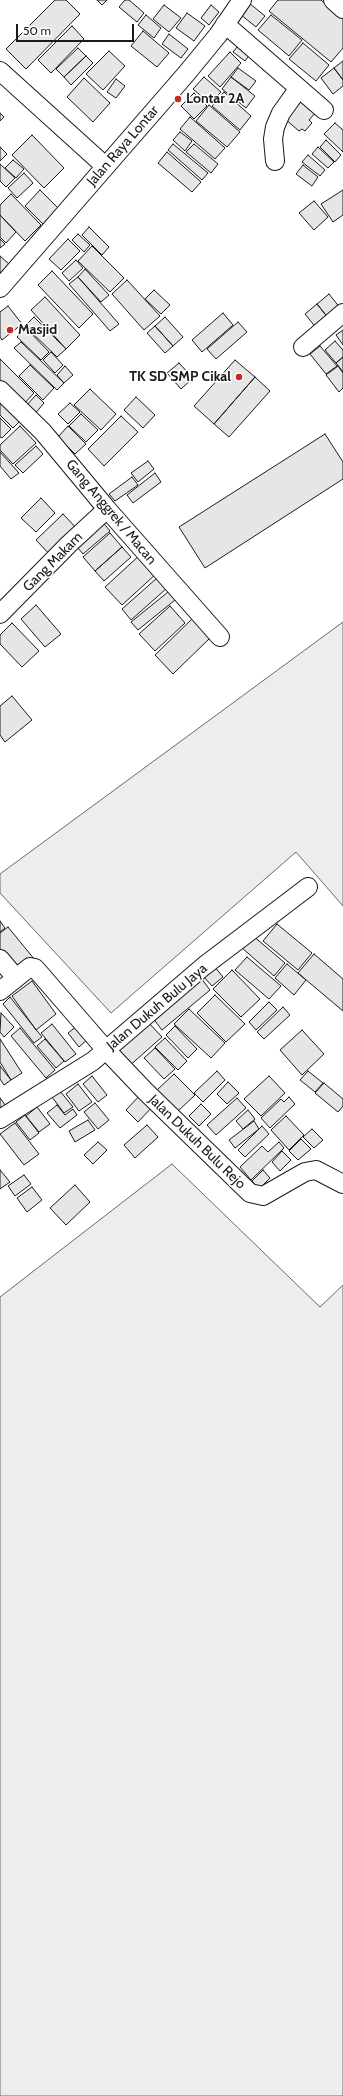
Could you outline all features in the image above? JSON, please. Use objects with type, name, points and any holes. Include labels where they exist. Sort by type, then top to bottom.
[{"type":"street","name":"Jalan Raya Lontar","points":[[0,288],[186,74],[242,0]]},
{"type":"street","points":[[333,0],[343,9]]},
{"type":"street","points":[[225,24],[324,110]]},
{"type":"street","points":[[0,71],[105,166]]},
{"type":"street","points":[[275,161],[273,138],[275,127],[281,113],[298,88]]},
{"type":"street","points":[[303,347],[343,313]]},
{"type":"street","name":"Gang Anggrek / Macan","points":[[0,390],[43,432],[107,509],[220,637]]},
{"type":"street","name":"Gang Makam","points":[[0,614],[69,544],[107,509]]},
{"type":"street","name":"Jalan Dukuh Bulu Jaya","points":[[0,1119],[93,1061],[204,966],[308,888]]},
{"type":"street","points":[[0,959],[16,978]]},
{"type":"street","name":"Jalan Dukuh Bulu Rejo","points":[[0,991],[30,967],[35,968],[106,1050],[145,1092],[250,1193],[263,1196],[305,1172],[316,1170],[343,1184]]},
{"type":"shaded area","points":[[343,622],[343,906],[296,852],[111,1013],[0,893],[0,874]]},
{"type":"shaded area","points":[[172,1164],[320,1307],[343,1285],[343,2096],[0,2096],[0,1297]]},
{"type":"building","points":[[55,0],[66,0],[80,14],[26,69],[6,49]]},
{"type":"building","points":[[97,0],[107,0],[102,5]]},
{"type":"building","points":[[125,0],[129,0],[144,13],[137,22],[119,7]]},
{"type":"building","points":[[278,0],[321,0],[343,19],[343,48],[331,62],[269,11]]},
{"type":"building","points":[[249,3],[265,16],[256,27],[240,14]]},
{"type":"building","points":[[164,5],[181,18],[169,32],[153,19]]},
{"type":"building","points":[[211,5],[219,12],[209,25],[201,18]]},
{"type":"building","points":[[187,13],[205,26],[194,41],[176,28]]},
{"type":"building","points":[[146,15],[161,28],[154,38],[138,25]]},
{"type":"building","points":[[271,15],[302,40],[289,56],[258,30]]},
{"type":"building","points":[[72,26],[84,39],[51,73],[38,60]]},
{"type":"building","points":[[143,31],[169,53],[157,67],[131,46]]},
{"type":"building","points":[[169,34],[188,49],[181,58],[162,44]]},
{"type":"building","points":[[241,42],[252,52],[245,61],[233,52]]},
{"type":"building","points":[[303,43],[329,65],[316,81],[289,59]]},
{"type":"building","points":[[78,48],[86,56],[64,77],[56,69]]},
{"type":"building","points":[[109,51],[125,66],[103,90],[86,74]]},
{"type":"building","points":[[230,52],[241,63],[220,87],[208,76]]},
{"type":"building","points":[[86,56],[93,63],[71,85],[64,77]]},
{"type":"building","points":[[343,61],[343,80],[334,68]]},
{"type":"building","points":[[238,68],[256,81],[249,90],[231,77]]},
{"type":"building","points":[[334,68],[343,80],[343,86],[333,94],[321,78]]},
{"type":"building","points":[[204,77],[221,92],[210,104],[193,89]]},
{"type":"building","points":[[231,77],[255,96],[246,108],[222,89]]},
{"type":"building","points":[[84,78],[110,103],[93,122],[67,97]]},
{"type":"building","points":[[116,79],[125,86],[116,98],[107,92]]},
{"type":"building","points":[[224,92],[251,116],[240,130],[212,106]]},
{"type":"building","points":[[194,93],[207,106],[194,119],[181,106]]},
{"type":"building","points":[[302,100],[316,112],[309,120],[312,123],[305,131],[302,129],[299,131],[285,119]]},
{"type":"building","points":[[209,105],[240,132],[227,147],[196,121]]},
{"type":"building","points":[[0,113],[4,117],[0,121]]},
{"type":"building","points":[[190,117],[225,148],[215,159],[180,129]]},
{"type":"building","points":[[335,123],[343,130],[343,152],[324,134]]},
{"type":"building","points":[[180,132],[192,141],[185,151],[173,140]]},
{"type":"building","points":[[32,135],[64,168],[44,188],[12,155]]},
{"type":"building","points":[[326,140],[341,155],[335,162],[320,147]]},
{"type":"building","points":[[173,144],[208,173],[202,180],[168,150]]},
{"type":"building","points":[[194,144],[218,164],[211,173],[186,152]]},
{"type":"building","points":[[0,147],[7,154],[0,161]]},
{"type":"building","points":[[318,147],[334,162],[328,168],[312,154]]},
{"type":"building","points":[[167,152],[201,182],[192,192],[158,163]]},
{"type":"building","points":[[308,155],[325,170],[320,176],[302,162]]},
{"type":"building","points":[[13,160],[24,169],[16,178],[5,168]]},
{"type":"building","points":[[0,164],[15,178],[6,187],[0,181]]},
{"type":"building","points":[[303,165],[318,177],[312,186],[296,174]]},
{"type":"building","points":[[24,173],[33,183],[17,198],[8,188]]},
{"type":"building","points":[[40,190],[58,208],[43,224],[25,206]]},
{"type":"building","points":[[343,190],[343,215],[333,222],[321,204]]},
{"type":"building","points":[[11,194],[41,225],[25,241],[0,215],[0,205]]},
{"type":"building","points":[[314,201],[328,217],[314,230],[299,213]]},
{"type":"building","points":[[0,215],[16,232],[6,243],[0,237]]},
{"type":"building","points":[[89,227],[109,247],[102,255],[82,235]]},
{"type":"building","points":[[78,234],[90,245],[84,252],[72,240]]},
{"type":"building","points":[[0,239],[5,244],[0,248]]},
{"type":"building","points":[[68,239],[80,251],[61,270],[49,259]]},
{"type":"building","points":[[92,246],[124,278],[110,292],[78,261]]},
{"type":"building","points":[[0,256],[9,264],[0,273]]},
{"type":"building","points":[[76,260],[83,268],[69,281],[62,273]]},
{"type":"building","points":[[85,269],[109,295],[101,302],[78,277]]},
{"type":"building","points":[[52,271],[93,314],[79,328],[38,285]]},
{"type":"building","points":[[78,277],[119,324],[110,331],[69,284]]},
{"type":"building","points":[[127,280],[160,316],[144,330],[112,294]]},
{"type":"building","points":[[154,290],[170,305],[161,314],[145,299]]},
{"type":"building","points":[[329,294],[341,309],[329,319],[317,304]]},
{"type":"building","points":[[45,297],[80,335],[66,349],[31,310]]},
{"type":"building","points":[[317,304],[329,319],[317,329],[305,314]]},
{"type":"building","points":[[8,306],[22,324],[2,340],[0,337],[0,312]]},
{"type":"building","points":[[223,313],[233,325],[202,352],[192,340]]},
{"type":"building","points":[[34,317],[66,349],[57,357],[25,326]]},
{"type":"building","points":[[165,317],[183,337],[173,346],[155,326]]},
{"type":"building","points":[[238,322],[247,332],[216,359],[207,349]]},
{"type":"building","points":[[155,326],[173,346],[165,353],[147,333]]},
{"type":"building","points":[[26,328],[49,352],[41,360],[17,337]]},
{"type":"building","points":[[343,330],[343,345],[336,335]]},
{"type":"building","points":[[335,341],[343,350],[343,357],[336,363],[325,350]]},
{"type":"building","points":[[21,342],[64,383],[57,390],[14,348]]},
{"type":"building","points":[[320,346],[337,366],[326,374],[310,354]]},
{"type":"building","points":[[51,352],[63,365],[55,373],[43,360]]},
{"type":"building","points":[[343,357],[343,372],[336,363]]},
{"type":"building","points":[[0,359],[34,393],[23,405],[0,383]]},
{"type":"building","points":[[235,360],[255,377],[214,424],[194,406]]},
{"type":"building","points":[[179,363],[193,378],[181,389],[167,373]]},
{"type":"building","points":[[30,365],[54,388],[43,400],[19,376]]},
{"type":"building","points":[[65,366],[73,375],[64,383],[57,375]]},
{"type":"building","points":[[338,366],[343,373],[343,388],[339,392],[326,375]]},
{"type":"building","points":[[255,377],[270,391],[229,437],[214,424]]},
{"type":"building","points":[[90,389],[116,414],[101,430],[74,405]]},
{"type":"building","points":[[36,395],[44,403],[34,415],[25,407]]},
{"type":"building","points":[[136,397],[155,415],[143,428],[124,410]]},
{"type":"building","points":[[4,400],[23,418],[13,428],[0,415],[0,404]]},
{"type":"building","points":[[70,403],[80,412],[68,424],[58,414]]},
{"type":"building","points":[[81,414],[98,430],[86,442],[69,426]]},
{"type":"building","points":[[121,416],[138,432],[104,466],[88,449]]},
{"type":"building","points":[[0,418],[11,429],[2,438],[0,437]]},
{"type":"building","points":[[20,426],[36,443],[13,464],[0,450],[0,445]]},
{"type":"building","points":[[68,426],[86,444],[75,454],[58,437]]},
{"type":"building","points":[[325,434],[343,462],[343,479],[205,568],[179,527]]},
{"type":"building","points":[[36,446],[43,454],[23,473],[15,465]]},
{"type":"building","points":[[0,452],[19,473],[11,479],[0,466]]},
{"type":"building","points":[[148,461],[154,469],[138,482],[131,473]]},
{"type":"building","points":[[155,473],[161,482],[133,503],[127,495]]},
{"type":"building","points":[[132,477],[138,485],[115,501],[109,494]]},
{"type":"building","points":[[41,498],[55,513],[36,532],[21,518]]},
{"type":"building","points":[[63,514],[80,532],[53,558],[36,540]]},
{"type":"building","points":[[101,520],[110,531],[83,554],[73,542]]},
{"type":"building","points":[[110,533],[122,547],[95,571],[83,557]]},
{"type":"building","points":[[122,547],[131,557],[104,581],[95,571]]},
{"type":"building","points":[[141,554],[157,573],[122,605],[105,587]]},
{"type":"building","points":[[157,578],[167,588],[131,620],[122,609]]},
{"type":"building","points":[[168,592],[175,600],[138,630],[131,622]]},
{"type":"building","points":[[36,605],[61,634],[45,647],[21,619]]},
{"type":"building","points":[[170,606],[185,623],[155,651],[139,634]]},
{"type":"building","points":[[193,618],[211,637],[173,674],[155,655]]},
{"type":"building","points":[[12,623],[39,651],[22,667],[0,644],[0,635]]},
{"type":"building","points":[[12,696],[32,720],[5,742],[0,735],[0,706]]},
{"type":"building","points":[[0,921],[5,928],[0,932]]},
{"type":"building","points":[[277,924],[312,953],[298,970],[263,941]]},
{"type":"building","points":[[8,927],[35,960],[16,976],[0,957],[0,933]]},
{"type":"building","points":[[252,935],[285,963],[274,976],[241,947]]},
{"type":"building","points":[[314,954],[343,979],[343,1011],[298,973]]},
{"type":"building","points":[[247,957],[281,986],[269,999],[235,970]]},
{"type":"building","points":[[287,964],[306,980],[294,995],[275,978]]},
{"type":"building","points":[[214,966],[223,977],[212,986],[203,976]]},
{"type":"building","points":[[232,970],[260,999],[241,1017],[213,989]]},
{"type":"building","points":[[201,978],[210,990],[162,1030],[152,1017]]},
{"type":"building","points":[[32,981],[56,1014],[36,1030],[12,996]]},
{"type":"building","points":[[215,995],[245,1024],[226,1042],[197,1013]]},
{"type":"building","points":[[10,997],[42,1037],[34,1043],[3,1004]]},
{"type":"building","points":[[269,1002],[277,1010],[256,1030],[249,1022]]},
{"type":"building","points":[[283,1007],[290,1015],[264,1039],[257,1032]]},
{"type":"building","points":[[189,1009],[225,1043],[211,1058],[174,1024]]},
{"type":"building","points":[[1,1013],[14,1027],[4,1037],[0,1032]]},
{"type":"building","points":[[148,1022],[162,1037],[127,1068],[113,1052]]},
{"type":"building","points":[[52,1024],[76,1054],[65,1062],[41,1033]]},
{"type":"building","points":[[77,1026],[88,1039],[79,1047],[68,1033]]},
{"type":"building","points":[[175,1026],[197,1049],[188,1058],[166,1035]]},
{"type":"building","points":[[20,1028],[55,1070],[46,1078],[11,1036]]},
{"type":"building","points":[[302,1030],[324,1054],[302,1075],[280,1050]]},
{"type":"building","points":[[165,1038],[187,1061],[178,1070],[155,1047]]},
{"type":"building","points":[[0,1039],[22,1073],[11,1080],[0,1062]]},
{"type":"building","points":[[45,1039],[64,1061],[56,1068],[37,1046]]},
{"type":"building","points":[[155,1048],[175,1069],[164,1079],[144,1058]]},
{"type":"building","points":[[0,1066],[11,1080],[4,1085],[0,1079]]},
{"type":"building","points":[[217,1071],[225,1080],[203,1102],[194,1093]]},
{"type":"building","points":[[308,1071],[323,1083],[315,1092],[300,1080]]},
{"type":"building","points":[[174,1074],[195,1095],[178,1111],[157,1090]]},
{"type":"building","points":[[92,1076],[107,1095],[98,1102],[83,1084]]},
{"type":"building","points":[[269,1076],[285,1093],[261,1116],[244,1099]]},
{"type":"building","points":[[228,1082],[239,1093],[227,1104],[217,1094]]},
{"type":"building","points":[[324,1083],[343,1099],[343,1106],[338,1112],[315,1093]]},
{"type":"building","points":[[78,1084],[92,1102],[79,1111],[66,1094]]},
{"type":"building","points":[[60,1091],[73,1107],[64,1113],[52,1097]]},
{"type":"building","points":[[142,1093],[154,1105],[138,1122],[126,1110]]},
{"type":"building","points":[[289,1097],[295,1104],[270,1128],[261,1118],[281,1099],[284,1102]]},
{"type":"building","points":[[0,1098],[8,1109],[0,1115]]},
{"type":"building","points":[[237,1098],[246,1108],[216,1135],[207,1125]]},
{"type":"building","points":[[95,1103],[109,1120],[98,1129],[84,1112]]},
{"type":"building","points":[[201,1104],[211,1114],[199,1126],[189,1116]]},
{"type":"building","points":[[57,1105],[65,1115],[73,1109],[77,1115],[60,1128],[47,1113]]},
{"type":"building","points":[[37,1107],[50,1124],[39,1132],[26,1116]]},
{"type":"building","points":[[248,1110],[255,1119],[243,1129],[236,1121]]},
{"type":"building","points":[[25,1115],[39,1133],[30,1140],[16,1122]]},
{"type":"building","points":[[286,1116],[304,1135],[289,1150],[271,1130]]},
{"type":"building","points":[[88,1120],[95,1130],[75,1142],[69,1131]]},
{"type":"building","points":[[254,1121],[259,1129],[235,1148],[229,1140]]},
{"type":"building","points":[[15,1123],[39,1154],[24,1165],[0,1134]]},
{"type":"building","points":[[147,1125],[158,1137],[135,1158],[124,1145]]},
{"type":"building","points":[[262,1126],[269,1134],[245,1157],[238,1150]]},
{"type":"building","points":[[312,1129],[323,1140],[314,1148],[303,1137]]},
{"type":"building","points":[[301,1139],[311,1149],[298,1160],[289,1151]]},
{"type":"building","points":[[98,1142],[107,1150],[93,1164],[84,1155]]},
{"type":"building","points":[[279,1142],[284,1148],[251,1180],[240,1167],[262,1146],[268,1152]]},
{"type":"building","points":[[282,1151],[291,1160],[280,1171],[272,1162]]},
{"type":"building","points":[[0,1170],[10,1182],[0,1189]]},
{"type":"building","points":[[263,1170],[270,1178],[259,1189],[252,1181]]},
{"type":"building","points":[[24,1175],[31,1184],[15,1196],[8,1186]]},
{"type":"building","points":[[75,1185],[90,1202],[66,1225],[50,1208]]},
{"type":"building","points":[[32,1187],[42,1200],[27,1212],[17,1198]]},
{"type":"place","name":"Lontar 2A","points":[[178,99]]},
{"type":"place","name":"Masjid","points":[[10,330]]},
{"type":"place","name":"TK SD SMP Cikal","points":[[239,377]]}]
